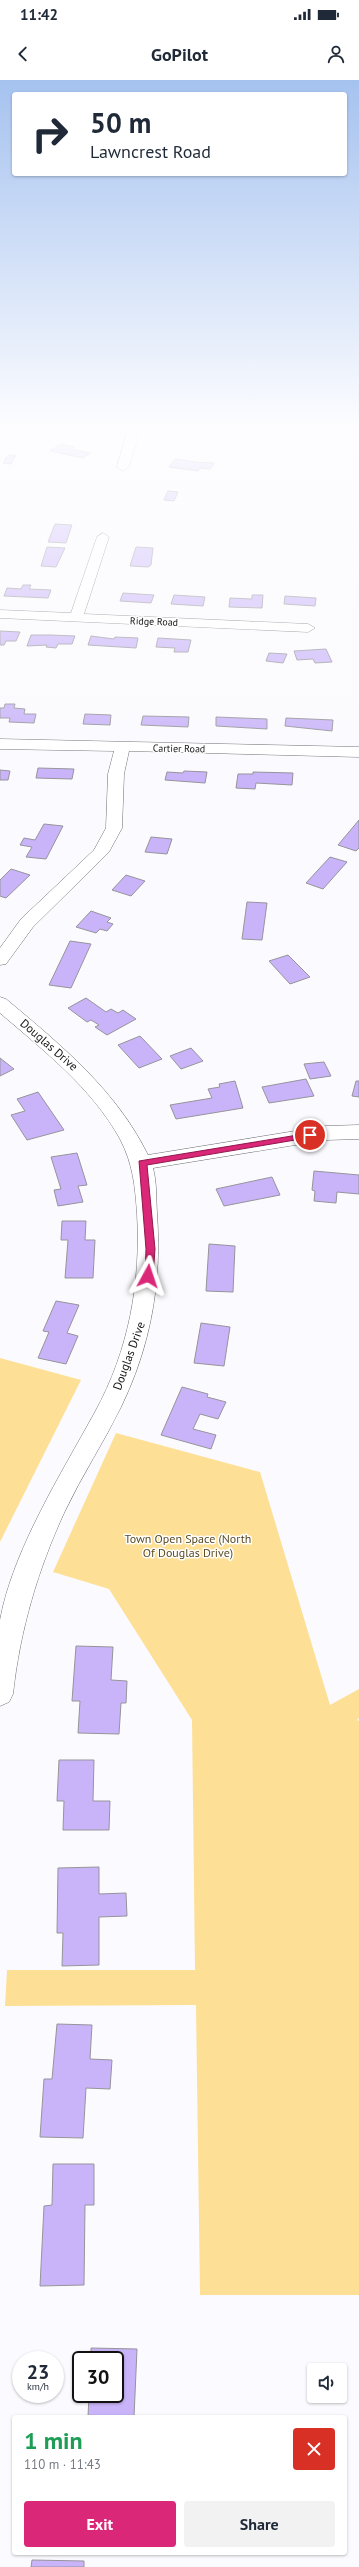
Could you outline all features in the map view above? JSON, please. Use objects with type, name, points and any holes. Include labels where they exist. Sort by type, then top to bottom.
[{"type":"street","points":[[76,618],[101,542]]},
{"type":"street","name":"Ridge Road","points":[[0,614],[308,628]]},
{"type":"street","name":"Cartier Road","points":[[0,744],[359,752]]},
{"type":"street","points":[[0,960],[27,923],[102,852],[114,828],[116,774],[123,747]]},
{"type":"street","name":"Douglas Drive","points":[[0,1003],[78,1070],[117,1119],[142,1163],[151,1249],[146,1302],[137,1339],[110,1406],[53,1511],[16,1609],[2,1671],[0,1694]]},
{"type":"street","points":[[142,1163],[326,1133],[359,1132]]},
{"type":"green space","points":[[0,1358],[81,1380],[0,1542]]},
{"type":"green space","name":"Town Open Space (North Of Douglas Drive)","points":[[116,1433],[260,1472],[330,1705],[359,1689],[359,1718],[357,1720],[359,1721],[359,2295],[200,2295],[196,2005],[5,2006],[7,1970],[195,1970],[192,1720],[109,1589],[53,1572]]},
{"type":"building","points":[[47,547],[65,548],[56,567],[41,566]]},
{"type":"building","points":[[136,547],[153,548],[151,565],[148,567],[130,566]]},
{"type":"building","points":[[23,585],[31,585],[29,589],[51,590],[48,598],[4,596],[7,588],[21,589]]},
{"type":"building","points":[[123,593],[154,595],[151,603],[120,601]]},
{"type":"building","points":[[174,595],[205,597],[203,606],[171,604]]},
{"type":"building","points":[[252,595],[263,595],[262,608],[229,607],[230,598],[252,599]]},
{"type":"building","points":[[285,596],[316,598],[315,606],[284,604]]},
{"type":"building","points":[[0,631],[20,632],[16,641],[6,641],[4,645],[0,645]]},
{"type":"building","points":[[31,635],[75,636],[72,644],[58,644],[56,648],[46,647],[47,645],[27,646]]},
{"type":"building","points":[[91,636],[114,639],[115,637],[138,638],[136,648],[88,645]]},
{"type":"building","points":[[158,638],[191,640],[188,652],[174,652],[175,648],[156,647]]},
{"type":"building","points":[[326,649],[332,662],[315,663],[313,659],[297,660],[294,651]]},
{"type":"building","points":[[269,653],[287,654],[283,663],[266,661]]},
{"type":"building","points":[[5,704],[15,704],[14,708],[25,709],[24,714],[36,714],[34,723],[9,722],[10,718],[0,718],[0,708],[4,708]]},
{"type":"building","points":[[85,714],[111,715],[110,725],[83,724]]},
{"type":"building","points":[[143,716],[189,717],[188,727],[141,725]]},
{"type":"building","points":[[216,717],[267,719],[267,729],[216,726]]},
{"type":"building","points":[[286,718],[333,720],[332,731],[285,726]]},
{"type":"building","points":[[38,768],[74,769],[72,779],[36,778]]},
{"type":"building","points":[[0,770],[10,771],[8,780],[0,780]]},
{"type":"building","points":[[184,771],[207,772],[205,783],[165,780],[167,772],[183,773]]},
{"type":"building","points":[[253,772],[293,773],[292,785],[256,783],[255,789],[236,788],[238,774],[253,774]]},
{"type":"building","points":[[359,820],[359,848],[356,851],[338,845]]},
{"type":"building","points":[[44,824],[63,826],[46,859],[26,857],[32,847],[20,845],[24,838],[35,840]]},
{"type":"building","points":[[151,837],[172,839],[167,854],[145,852]]},
{"type":"building","points":[[330,857],[347,862],[323,889],[306,883]]},
{"type":"building","points":[[11,869],[30,875],[6,898],[0,896],[0,880]]},
{"type":"building","points":[[126,875],[145,881],[131,896],[112,890]]},
{"type":"building","points":[[247,902],[267,903],[262,940],[242,939]]},
{"type":"building","points":[[91,911],[111,918],[107,922],[113,924],[107,931],[100,929],[96,933],[76,927]]},
{"type":"building","points":[[70,941],[91,944],[71,988],[49,985]]},
{"type":"building","points":[[288,955],[310,977],[290,984],[269,961]]},
{"type":"building","points":[[86,998],[106,1012],[111,1009],[118,1013],[123,1010],[136,1019],[107,1035],[95,1027],[99,1025],[91,1020],[87,1022],[68,1008]]},
{"type":"building","points":[[140,1036],[162,1059],[139,1068],[118,1045]]},
{"type":"building","points":[[191,1048],[203,1061],[181,1069],[170,1056]]},
{"type":"building","points":[[0,1058],[14,1069],[0,1076]]},
{"type":"building","points":[[324,1062],[331,1076],[310,1079],[304,1064]]},
{"type":"building","points":[[306,1079],[314,1096],[269,1103],[262,1087]]},
{"type":"building","points":[[235,1081],[243,1108],[176,1119],[170,1105],[212,1098],[208,1089],[220,1087],[219,1084]]},
{"type":"building","points":[[356,1081],[359,1081],[359,1097],[352,1096]]},
{"type":"building","points":[[38,1092],[64,1130],[27,1140],[11,1115],[25,1111],[17,1099]]},
{"type":"building","points":[[77,1153],[87,1185],[78,1186],[83,1202],[58,1206],[54,1190],[61,1189],[51,1157]]},
{"type":"building","points":[[314,1171],[359,1175],[359,1194],[337,1192],[336,1203],[314,1201],[315,1191],[312,1190]]},
{"type":"building","points":[[272,1177],[280,1195],[224,1206],[216,1189]]},
{"type":"building","points":[[62,1221],[86,1221],[85,1240],[95,1240],[93,1278],[65,1278],[68,1240],[61,1240]]},
{"type":"building","points":[[209,1244],[235,1246],[233,1292],[206,1291]]},
{"type":"building","points":[[56,1301],[79,1305],[67,1333],[78,1336],[66,1364],[38,1358],[49,1332],[43,1331]]},
{"type":"building","points":[[201,1323],[230,1327],[224,1366],[194,1363]]},
{"type":"building","points":[[182,1387],[208,1394],[207,1397],[226,1402],[218,1419],[200,1414],[193,1429],[216,1435],[211,1449],[161,1435]]},
{"type":"building","points":[[76,1646],[113,1647],[111,1680],[127,1681],[126,1703],[121,1703],[119,1734],[78,1733],[80,1701],[72,1701]]},
{"type":"building","points":[[59,1760],[94,1760],[93,1801],[110,1801],[109,1830],[63,1830],[64,1801],[57,1801]]},
{"type":"building","points":[[99,1867],[99,1894],[126,1893],[127,1916],[99,1917],[99,1965],[62,1966],[63,1933],[57,1933],[58,1868]]},
{"type":"building","points":[[57,2024],[92,2025],[90,2059],[112,2060],[110,2089],[86,2088],[83,2138],[40,2137],[44,2079],[52,2079]]},
{"type":"building","points":[[53,2164],[94,2164],[94,2205],[85,2205],[84,2285],[40,2286],[44,2206],[52,2205]]},
{"type":"building","points":[[91,2348],[137,2349],[134,2415],[88,2415],[89,2403],[124,2403],[124,2351],[91,2351]]},
{"type":"building","points":[[32,2560],[84,2561],[84,2567],[31,2567]]},
{"type":"route","points":[[148,1276],[151,1249],[142,1163],[310,1135]]}]
